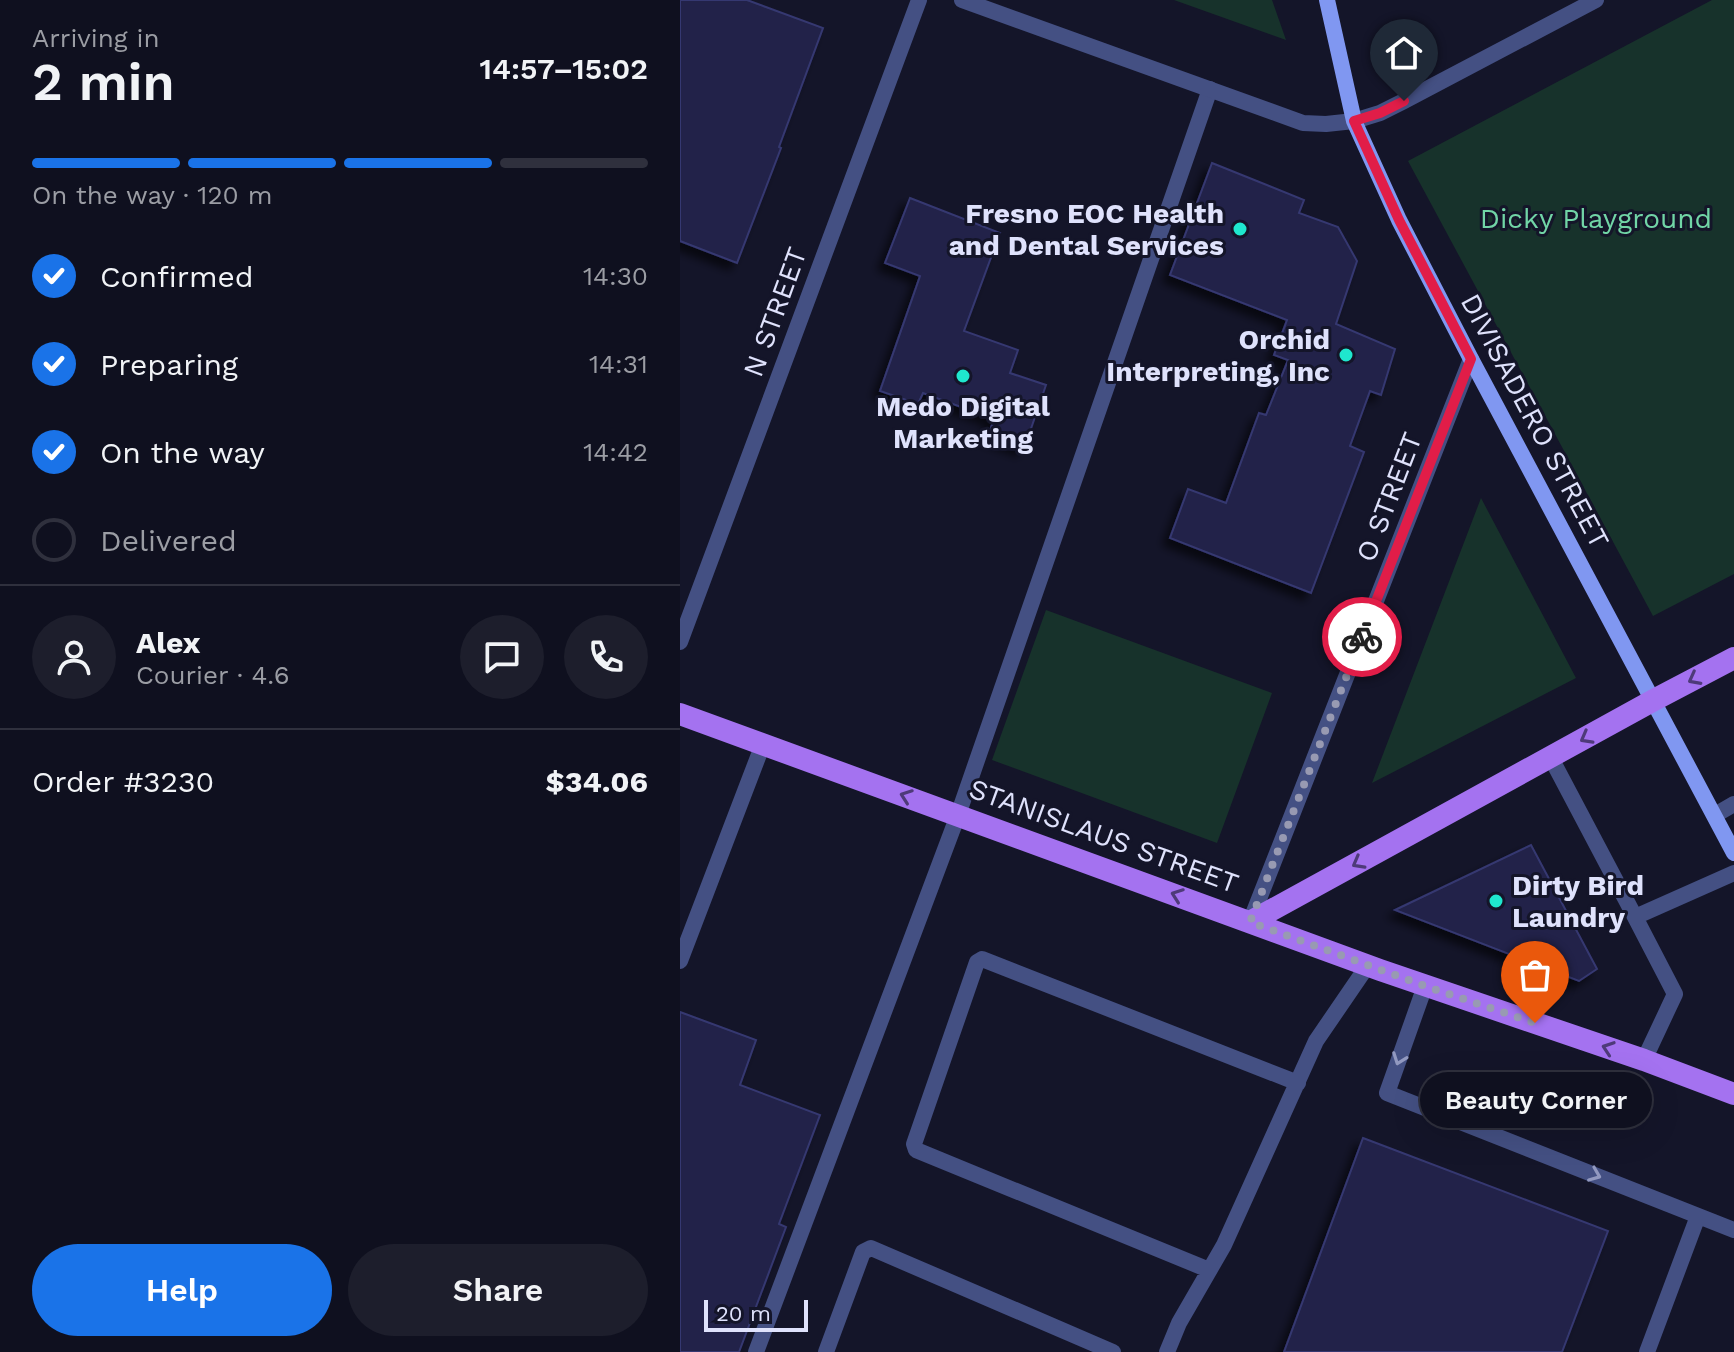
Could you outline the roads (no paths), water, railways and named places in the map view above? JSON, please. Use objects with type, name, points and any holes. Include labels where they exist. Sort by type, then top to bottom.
[{"type":"main road","name":"DIVISADERO STREET","points":[[1327,0],[1354,121],[1399,220],[1734,853]]},
{"type":"main road","points":[[1250,922],[1734,658]]},
{"type":"main road","name":"STANISLAUS STREET","points":[[680,714],[1425,986],[1644,1060],[1734,1094]]},
{"type":"street","name":"N STREET","points":[[680,642],[919,0]]},
{"type":"street","points":[[962,0],[1303,123],[1326,124],[1354,121],[1380,113],[1596,0]]},
{"type":"street","points":[[756,1352],[958,815],[1210,89]]},
{"type":"street","name":"O STREET","points":[[1250,922],[1471,359]]},
{"type":"street","points":[[680,961],[763,744]]},
{"type":"street","points":[[1551,758],[1675,994],[1644,1060]]},
{"type":"street","points":[[1715,815],[1734,804]]},
{"type":"street","points":[[1635,917],[1734,873]]},
{"type":"street","points":[[1209,1270],[916,1150],[914,1144],[977,962],[982,959],[1298,1083]]},
{"type":"street","points":[[1167,1352],[1179,1323],[1224,1245],[1316,1041],[1368,965]]},
{"type":"street","points":[[1425,986],[1387,1093],[1734,1230]]},
{"type":"street","points":[[1647,1352],[1698,1216]]},
{"type":"street","points":[[826,1352],[863,1252],[871,1248],[1090,1348],[1113,1352]]},
{"type":"place","name":"Fresno EOC Health and Dental Services","points":[[1240,229]]},
{"type":"place","name":"Orchid Interpreting, Inc","points":[[1346,355]]},
{"type":"place","name":"Medo Digital Marketing","points":[[963,376]]},
{"type":"place","name":"Dirty Bird Laundry","points":[[1496,901]]},
{"type":"place","name":"Beauty Corner","points":[[1535,1023]]},
{"type":"park label","name":"Dicky Playground","points":[[1596,218]]}]
